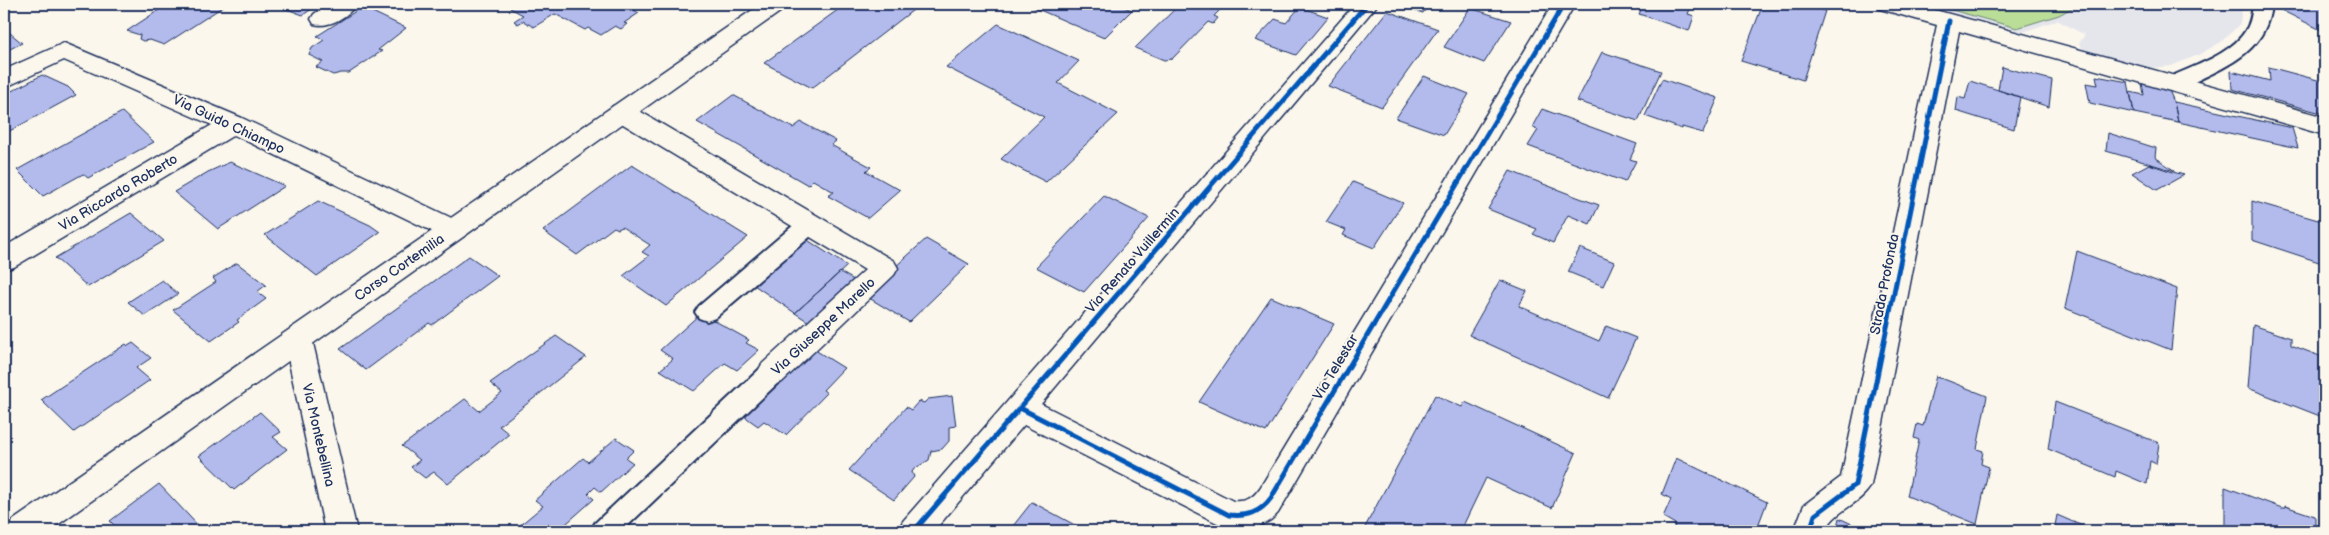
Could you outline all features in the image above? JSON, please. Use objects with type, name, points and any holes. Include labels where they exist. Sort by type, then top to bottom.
[{"type":"street","points":[[322,19],[346,4]]},
{"type":"street","name":"Corso Cortemilia","points":[[23,531],[776,4]]},
{"type":"street","name":"Via Renato Vuillermin","points":[[914,531],[1368,4]]},
{"type":"street","name":"Via Telestar","points":[[1020,408],[1229,515],[1239,517],[1259,512],[1271,498],[1564,4]]},
{"type":"street","points":[[1888,4],[2325,126]]},
{"type":"street","name":"Strada Profonda","points":[[1810,531],[1815,515],[1855,485],[1949,21]]},
{"type":"street","name":"Via Guido Chiampo","points":[[4,80],[64,50],[233,124],[453,230]]},
{"type":"street","name":"Via Giuseppe Marello","points":[[622,112],[884,268],[772,374]]},
{"type":"street","name":"Via Riccardo Roberto","points":[[4,260],[233,124]]},
{"type":"street","name":"Via Montebellina","points":[[298,339],[341,531]]},
{"type":"lane","points":[[2175,83],[2234,52],[2248,42],[2257,31],[2262,4]]},
{"type":"lane","points":[[707,312],[810,224]]},
{"type":"lane","name":"Via Giuseppe Marello","points":[[604,531],[772,374]]},
{"type":"shaded area","points":[[1920,4],[2242,4],[2240,24],[2221,42],[2198,55],[2171,66],[2148,68],[2083,49],[2079,43],[2085,35],[2057,20],[2023,32]]},
{"type":"green space","points":[[1930,4],[2079,4],[2059,15],[2017,28]]},
{"type":"building","points":[[168,4],[217,4],[224,6],[164,45],[150,40],[143,41],[139,39],[140,35],[127,31]]},
{"type":"building","points":[[273,4],[327,4],[318,10],[313,8],[303,15]]},
{"type":"building","points":[[516,4],[624,4],[639,13],[624,23],[627,24],[621,29],[615,26],[601,35],[588,28],[585,30],[555,14],[534,27],[523,21],[518,24],[514,21],[523,15],[510,8]]},
{"type":"building","points":[[846,4],[921,4],[812,88],[764,63]]},
{"type":"building","points":[[1026,4],[1116,4],[1132,10],[1104,38]]},
{"type":"building","points":[[1180,4],[1226,4],[1214,16],[1218,18],[1213,24],[1208,22],[1172,59],[1164,60],[1135,48]]},
{"type":"building","points":[[1394,4],[1429,4],[1423,13]]},
{"type":"building","points":[[1637,4],[1692,4],[1688,14],[1694,16],[1689,31],[1639,14],[1643,5]]},
{"type":"building","points":[[1763,4],[1802,4],[1825,11],[1803,80],[1741,61]]},
{"type":"building","points":[[2285,4],[2325,4],[2325,32],[2279,9]]},
{"type":"building","points":[[362,7],[406,28],[378,50],[382,51],[349,73],[333,75],[316,67],[323,62],[309,55],[312,48],[324,40],[317,36]]},
{"type":"building","points":[[1300,7],[1328,17],[1296,55],[1255,40],[1275,19],[1286,23]]},
{"type":"building","points":[[1470,8],[1511,21],[1484,63],[1444,47]]},
{"type":"building","points":[[1387,11],[1438,29],[1382,107],[1328,86]]},
{"type":"building","points":[[998,24],[1079,61],[1058,83],[1118,114],[1046,182],[1001,159],[1044,117],[946,67]]},
{"type":"building","points":[[4,28],[22,43],[4,52]]},
{"type":"building","points":[[1602,52],[1661,71],[1638,121],[1577,101]]},
{"type":"building","points":[[2002,67],[2052,80],[2049,107],[1998,90]]},
{"type":"building","points":[[2269,67],[2325,82],[2325,114],[2232,89],[2231,71],[2270,81]]},
{"type":"building","points":[[42,75],[68,87],[76,95],[4,134],[4,95]]},
{"type":"building","points":[[1424,76],[1469,94],[1444,135],[1396,118]]},
{"type":"building","points":[[2096,76],[2128,82],[2134,113],[2090,103],[2086,83],[2098,85]]},
{"type":"building","points":[[1662,79],[1718,98],[1703,133],[1682,127],[1682,129],[1645,116]]},
{"type":"building","points":[[1970,81],[2020,97],[2014,129],[1956,111],[1958,97],[1965,99]]},
{"type":"building","points":[[2142,83],[2168,88],[2174,102],[2178,122],[2134,113],[2130,92],[2144,95]]},
{"type":"building","points":[[733,95],[793,128],[801,122],[836,141],[831,145],[871,167],[866,171],[900,190],[868,218],[828,196],[834,192],[813,180],[808,185],[697,122]]},
{"type":"building","points":[[2174,102],[2292,128],[2298,148],[2178,122]]},
{"type":"building","points":[[1542,109],[1637,144],[1630,159],[1636,161],[1625,182],[1528,146],[1538,130],[1532,127]]},
{"type":"building","points":[[122,112],[154,142],[88,178],[83,174],[43,196],[17,170]]},
{"type":"building","points":[[2108,133],[2156,148],[2155,157],[2175,171],[2106,151]]},
{"type":"building","points":[[230,162],[285,186],[218,229],[174,192],[208,172]]},
{"type":"building","points":[[2149,164],[2184,175],[2157,190],[2132,173]]},
{"type":"building","points":[[632,165],[748,237],[666,306],[623,276],[649,256],[642,252],[650,245],[622,227],[618,229],[614,227],[577,255],[543,231]]},
{"type":"building","points":[[1510,171],[1599,205],[1590,224],[1568,215],[1553,243],[1533,234],[1537,229],[1488,209]]},
{"type":"building","points":[[1353,182],[1403,203],[1374,248],[1343,235],[1346,230],[1326,222]]},
{"type":"building","points":[[1104,196],[1149,218],[1084,292],[1036,267]]},
{"type":"building","points":[[318,201],[370,225],[380,232],[317,276],[265,235]]},
{"type":"building","points":[[2252,201],[2325,222],[2325,264],[2252,240]]},
{"type":"building","points":[[131,213],[164,241],[88,287],[55,258]]},
{"type":"building","points":[[800,235],[847,266],[795,313],[748,281]]},
{"type":"building","points":[[926,239],[969,264],[909,322],[864,295]]},
{"type":"building","points":[[1580,248],[1614,262],[1603,286],[1568,272]]},
{"type":"building","points":[[2077,251],[2177,289],[2171,350],[2065,308]]},
{"type":"building","points":[[469,256],[498,276],[432,325],[429,323],[366,370],[340,349]]},
{"type":"building","points":[[237,263],[266,285],[257,292],[266,299],[237,320],[239,322],[211,341],[173,310],[216,282],[213,278]]},
{"type":"building","points":[[840,272],[854,280],[809,322],[795,313]]},
{"type":"building","points":[[162,280],[178,294],[145,316],[128,302]]},
{"type":"building","points":[[1500,280],[1527,291],[1519,306],[1599,341],[1606,326],[1636,338],[1608,398],[1469,335]]},
{"type":"building","points":[[1271,297],[1334,324],[1266,432],[1199,402]]},
{"type":"building","points":[[701,313],[749,340],[746,343],[759,350],[737,370],[725,363],[694,391],[660,370],[673,359],[660,350]]},
{"type":"building","points":[[2253,325],[2291,338],[2291,345],[2325,358],[2325,418],[2248,388]]},
{"type":"building","points":[[556,336],[586,357],[499,426],[509,434],[448,484],[434,472],[425,478],[411,467],[420,460],[402,446],[465,399],[479,411],[502,393],[490,383]]},
{"type":"building","points":[[133,343],[151,358],[136,368],[150,380],[74,432],[41,400],[126,344],[128,346]]},
{"type":"building","points":[[807,345],[844,368],[823,390],[827,393],[786,435],[764,421],[758,426],[737,411]]},
{"type":"building","points":[[1936,376],[1987,396],[1977,449],[1983,451],[1981,464],[1989,467],[1977,524],[1907,496],[1919,440],[1914,438],[1917,424],[1923,426]]},
{"type":"building","points":[[1435,395],[1462,407],[1465,402],[1576,453],[1552,508],[1486,478],[1462,528],[1468,531],[1363,531]]},
{"type":"building","points":[[952,396],[956,426],[949,427],[949,441],[942,449],[931,451],[929,460],[914,469],[912,472],[914,477],[894,500],[849,470],[906,407],[911,410],[919,401],[924,403],[928,399]]},
{"type":"building","points":[[2055,402],[2159,443],[2156,464],[2150,461],[2147,484],[2116,471],[2115,477],[2048,449]]},
{"type":"building","points":[[260,412],[281,432],[273,437],[287,449],[234,490],[199,456]]},
{"type":"building","points":[[616,438],[634,450],[626,458],[633,463],[601,492],[595,487],[588,494],[594,499],[558,531],[513,531],[543,506],[535,500],[583,458],[588,462]]},
{"type":"building","points":[[1676,458],[1767,502],[1756,531],[1673,531],[1675,524],[1663,517],[1671,499],[1662,494]]},
{"type":"building","points":[[159,484],[203,531],[120,531],[110,521]]},
{"type":"building","points":[[2225,487],[2282,508],[2285,508],[2285,506],[2315,516],[2315,531],[2225,531]]},
{"type":"building","points":[[1032,502],[1086,531],[1009,531]]},
{"type":"building","points":[[2057,515],[2094,531],[2054,531]]},
{"type":"building","points":[[1839,518],[1867,531],[1836,531]]},
{"type":"cycle path","points":[[914,531],[1367,4]]},
{"type":"cycle path","points":[[1020,408],[1229,515],[1242,516],[1253,514],[1263,508],[1271,498],[1564,4]]},
{"type":"cycle path","points":[[1810,531],[1815,515],[1855,485],[1949,21]]}]
